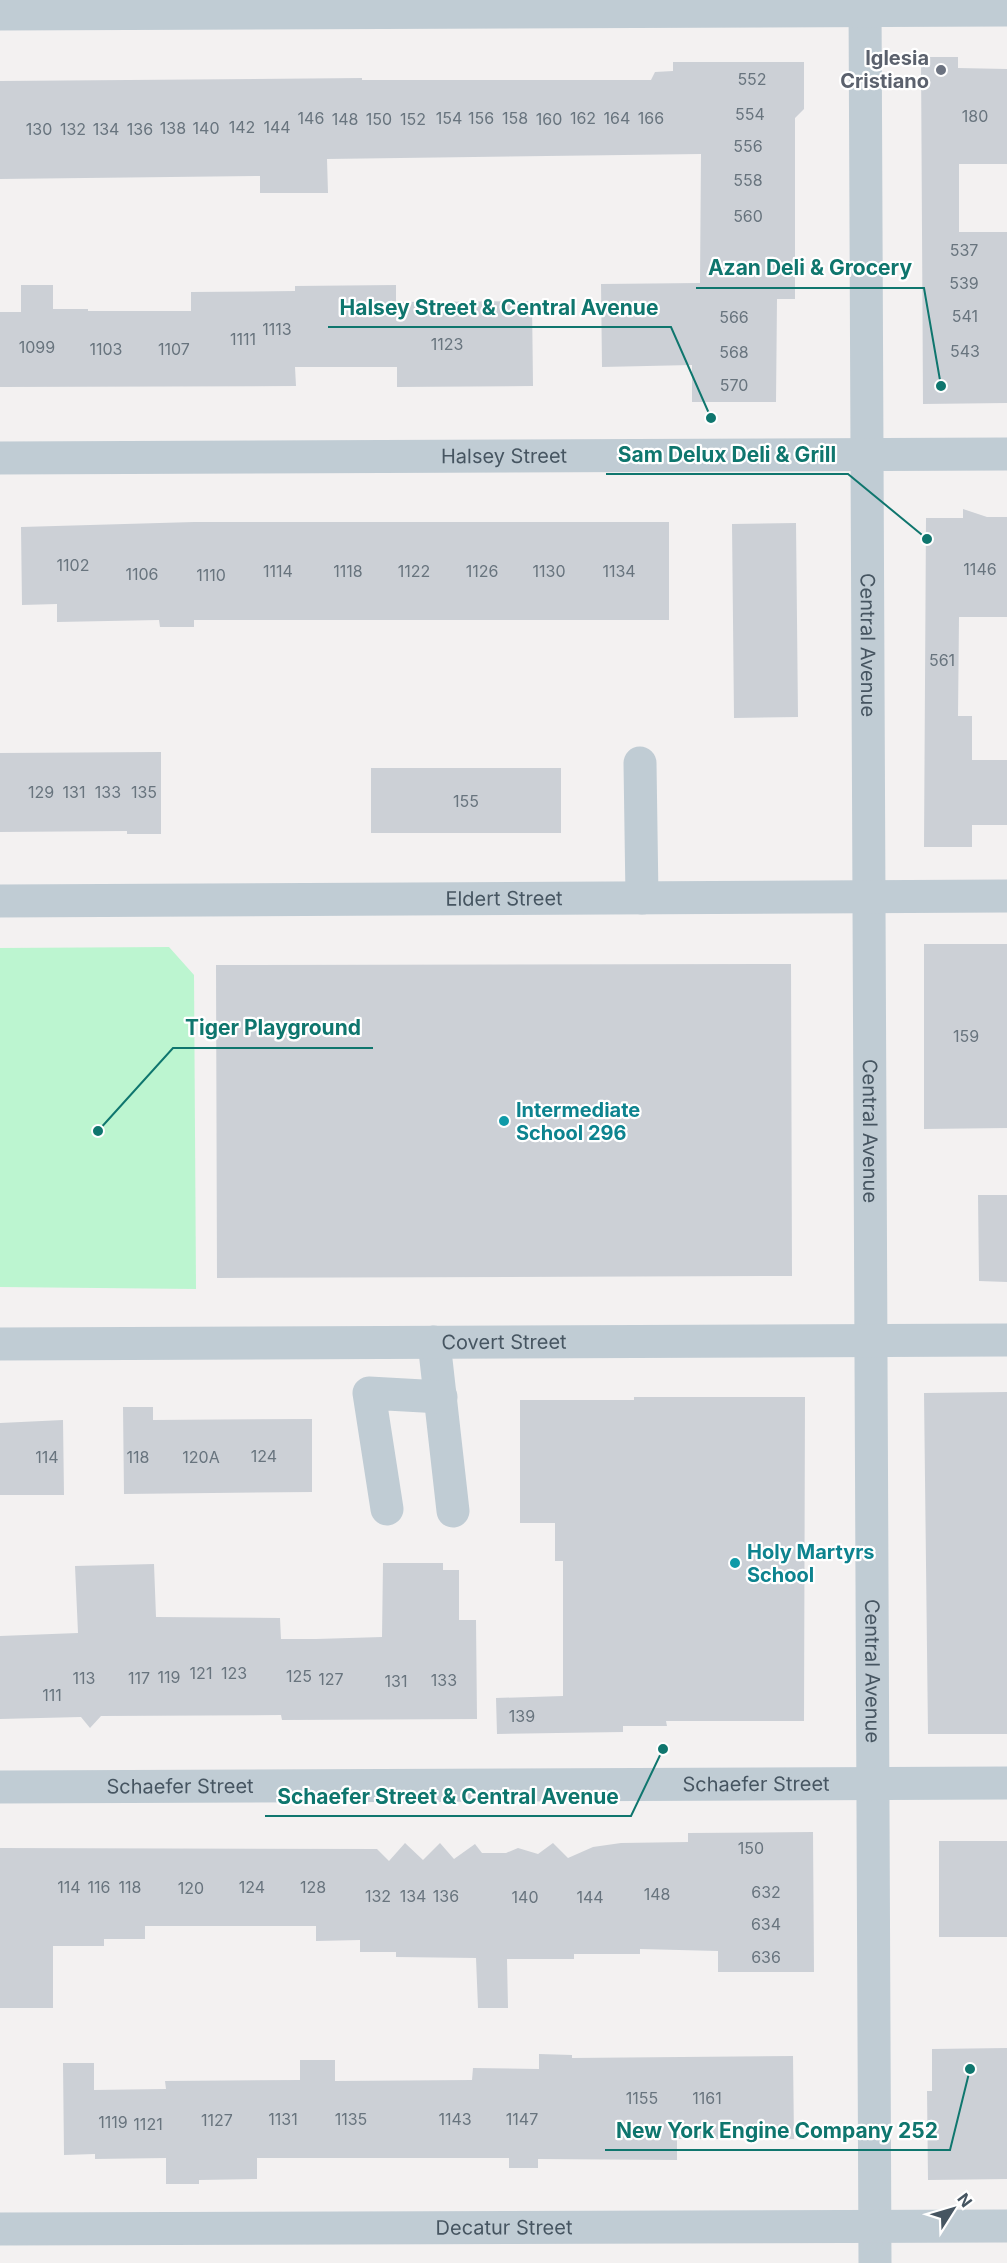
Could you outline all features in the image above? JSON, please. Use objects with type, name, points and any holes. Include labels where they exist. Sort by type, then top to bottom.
[{"type":"street","points":[[0,14],[866,5],[1007,10]]},
{"type":"street","name":"Central Avenue","points":[[866,5],[875,2263]]},
{"type":"street","name":"Halsey Street","points":[[0,458],[1007,454]]},
{"type":"street","points":[[640,763],[642,898]]},
{"type":"street","name":"Eldert Street","points":[[0,901],[1007,896]]},
{"type":"street","name":"Covert Street","points":[[0,1344],[1007,1340]]},
{"type":"street","points":[[434,1342],[453,1511]]},
{"type":"street","points":[[387,1509],[369,1393],[441,1397]]},
{"type":"street","name":"Schaefer Street","points":[[0,1787],[1007,1783]]},
{"type":"street","name":"Decatur Street","points":[[0,2229],[1007,2226]]},
{"type":"green space","points":[[169,947],[194,975],[196,1289],[0,1287],[0,948]]},
{"type":"building","points":[[921,57],[958,57],[958,68],[1007,69],[1007,164],[959,164],[959,232],[1007,232],[1007,403],[923,404]]},
{"type":"building","points":[[673,62],[804,62],[804,109],[795,118],[795,299],[777,299],[776,402],[692,402],[692,365],[602,367],[601,284],[700,283],[701,154],[327,159],[328,193],[260,193],[260,176],[0,179],[0,81],[362,78],[362,80],[651,80],[655,72],[673,71]]},
{"type":"building","points":[[21,285],[53,285],[53,309],[88,309],[88,311],[191,311],[191,292],[295,291],[295,286],[396,285],[396,302],[532,301],[533,386],[397,387],[397,367],[295,367],[296,386],[0,387],[0,312],[21,312]]},
{"type":"building","points":[[963,509],[987,517],[1007,517],[1007,617],[959,617],[958,716],[972,716],[972,760],[1007,760],[1007,825],[972,825],[972,847],[924,847],[926,518],[963,518]]},
{"type":"building","points":[[194,522],[669,522],[669,620],[194,620],[194,627],[160,627],[159,620],[57,622],[57,604],[22,605],[21,527]]},
{"type":"building","points":[[796,523],[798,717],[734,718],[732,524]]},
{"type":"building","points":[[161,752],[161,834],[127,834],[127,831],[0,832],[0,753]]},
{"type":"building","points":[[371,768],[561,768],[561,833],[371,833]]},
{"type":"building","points":[[924,944],[1007,944],[1007,1128],[924,1129]]},
{"type":"building","name":"Intermediate School 296","points":[[791,964],[792,1276],[217,1278],[216,965]]},
{"type":"building","points":[[978,1195],[1007,1195],[1007,1282],[979,1281]]},
{"type":"building","points":[[1007,1392],[1007,1734],[928,1734],[924,1393]]},
{"type":"building","name":"Holy Martyrs School","points":[[634,1397],[805,1397],[804,1721],[666,1721],[667,1726],[623,1726],[623,1732],[497,1734],[496,1698],[563,1696],[563,1561],[555,1561],[555,1523],[520,1523],[520,1400],[634,1400]]},
{"type":"building","points":[[123,1407],[153,1407],[153,1420],[312,1419],[312,1492],[124,1494]]},
{"type":"building","points":[[63,1420],[64,1495],[0,1495],[0,1423]]},
{"type":"building","points":[[383,1563],[443,1563],[443,1570],[459,1570],[459,1620],[476,1620],[477,1719],[282,1720],[281,1715],[101,1716],[90,1728],[81,1717],[0,1719],[0,1636],[78,1633],[75,1566],[154,1564],[156,1617],[280,1618],[281,1639],[316,1639],[382,1637]]},
{"type":"building","points":[[813,1832],[814,1972],[718,1972],[718,1951],[640,1949],[640,1954],[574,1954],[574,1959],[507,1959],[508,2008],[478,2008],[476,1958],[396,1957],[396,1952],[360,1952],[360,1940],[316,1941],[316,1926],[145,1926],[145,1939],[104,1939],[104,1946],[53,1946],[53,2008],[0,2008],[0,1848],[377,1849],[389,1861],[405,1843],[423,1860],[440,1843],[454,1859],[475,1844],[482,1853],[506,1853],[518,1848],[538,1854],[553,1843],[568,1858],[593,1847],[621,1843],[688,1842],[688,1833]]},
{"type":"building","points":[[939,1841],[1007,1841],[1007,1937],[939,1937]]},
{"type":"building","points":[[1007,2048],[1007,2179],[928,2180],[927,2091],[932,2091],[932,2049]]},
{"type":"building","points":[[539,2054],[572,2055],[572,2058],[793,2056],[794,2139],[677,2139],[677,2160],[538,2159],[538,2168],[509,2168],[509,2158],[257,2158],[257,2179],[199,2180],[199,2184],[166,2184],[166,2158],[95,2159],[95,2154],[64,2155],[63,2063],[94,2063],[94,2090],[166,2089],[165,2081],[300,2080],[300,2060],[335,2060],[335,2081],[472,2080],[473,2068],[539,2069]]},
{"type":"place","name":"Iglesia Cristiano","points":[[941,70]]},
{"type":"place","name":"Azan Deli & Grocery","points":[[941,386]]},
{"type":"place","name":"Halsey Street & Central Avenue","points":[[711,418]]},
{"type":"place","name":"Sam Delux Deli & Grill","points":[[927,539]]},
{"type":"place","name":"Intermediate School 296","points":[[504,1121]]},
{"type":"place","name":"Tiger Playground","points":[[98,1131]]},
{"type":"place","name":"Holy Martyrs School","points":[[735,1563]]},
{"type":"place","name":"Schaefer Street & Central Avenue","points":[[663,1749]]},
{"type":"place","name":"New York Engine Company 252","points":[[970,2069]]}]
